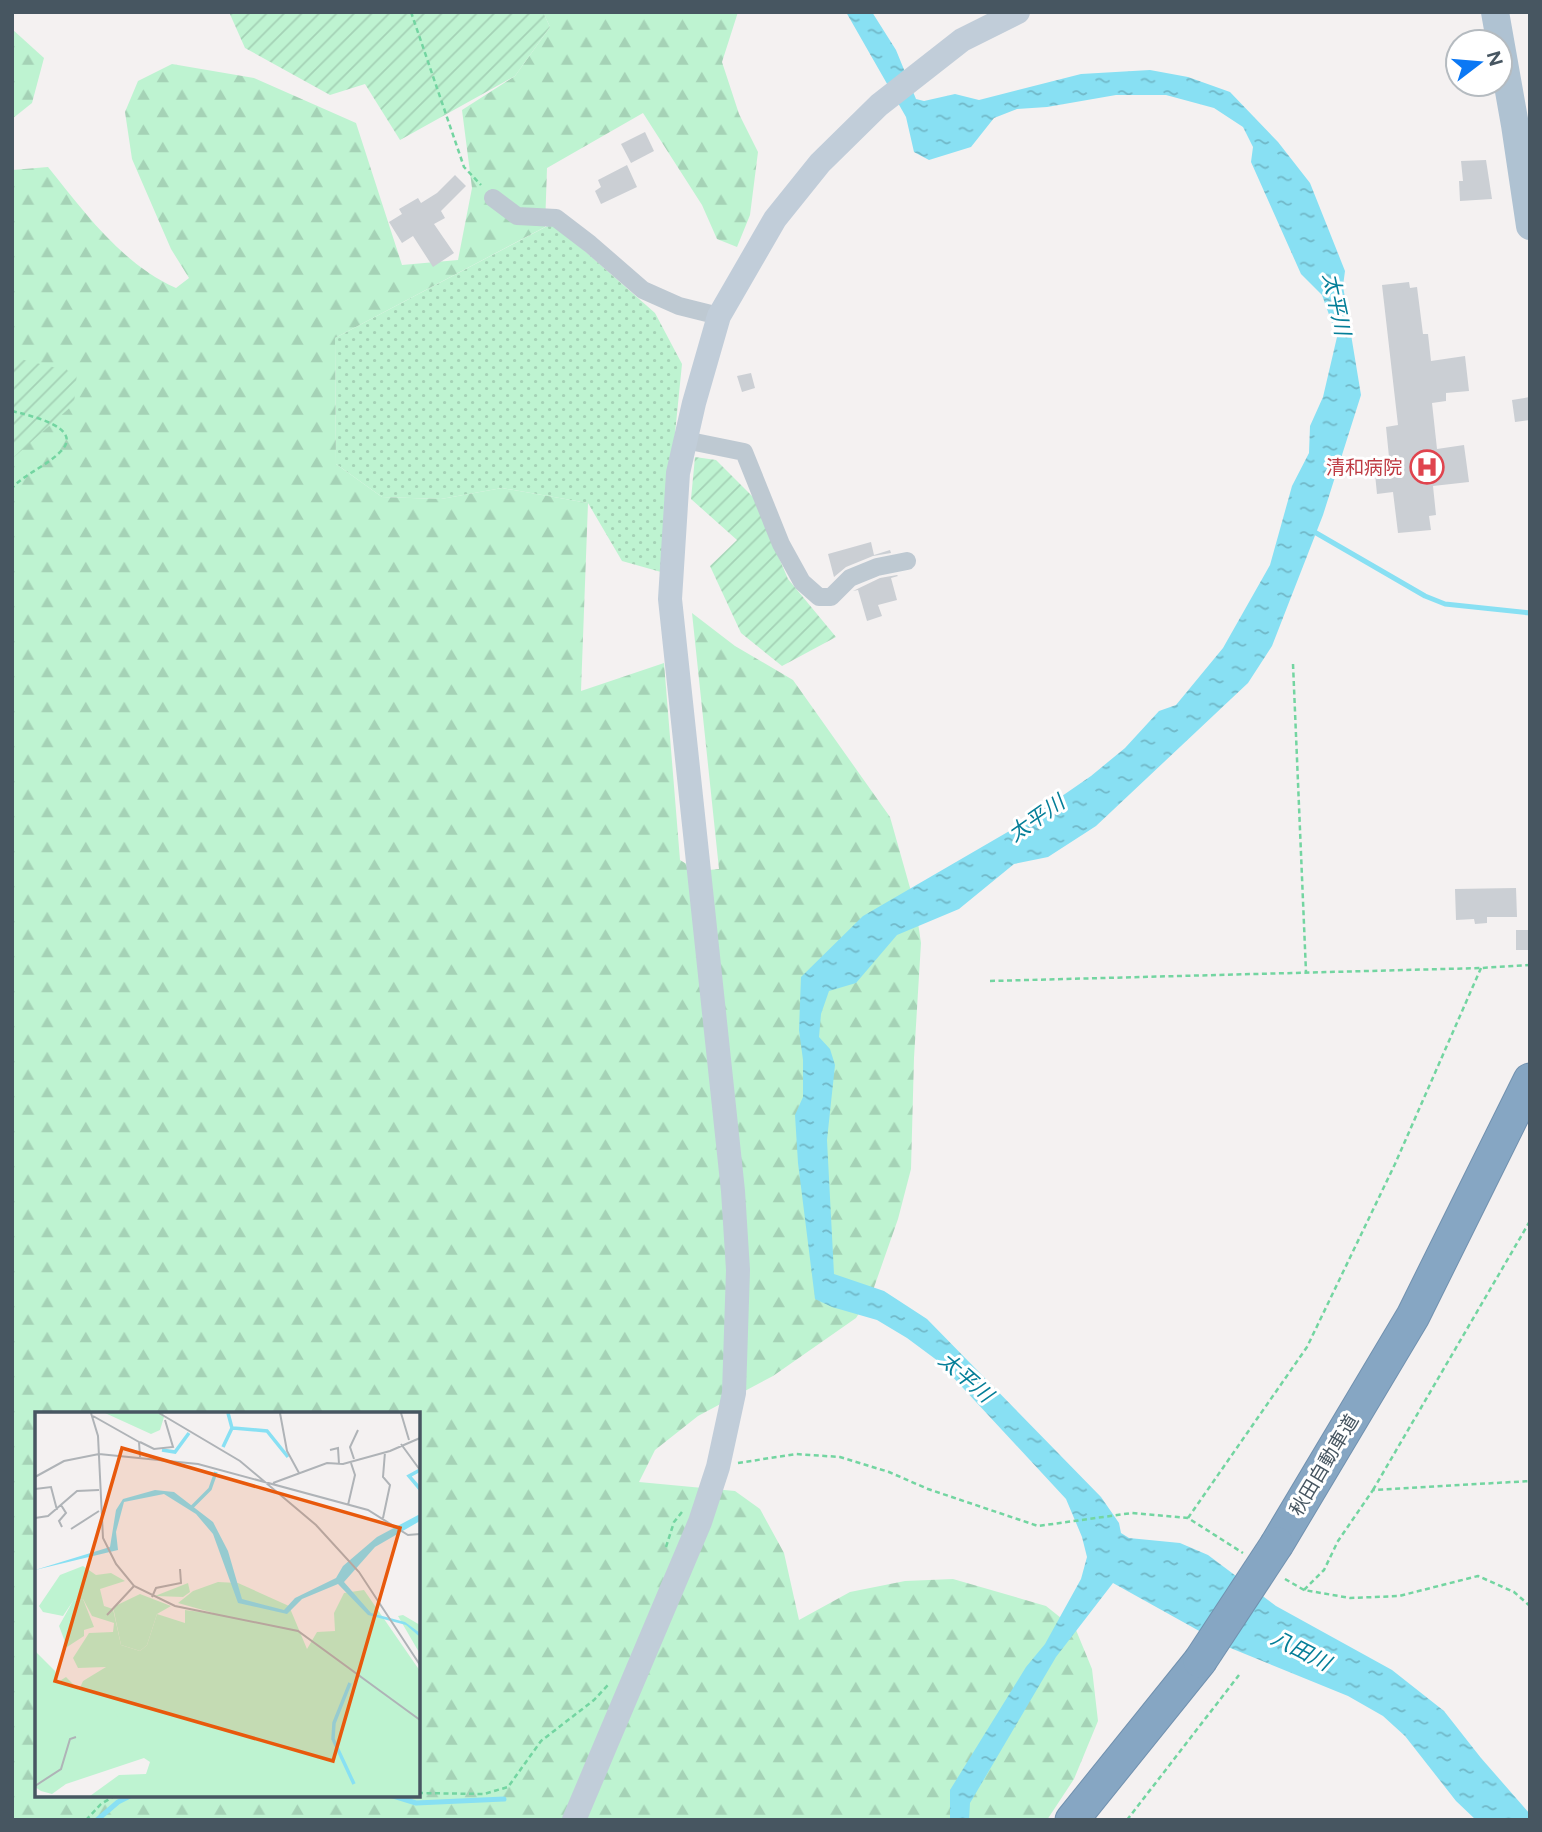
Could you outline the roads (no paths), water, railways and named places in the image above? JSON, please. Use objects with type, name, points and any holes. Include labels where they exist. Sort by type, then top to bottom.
[{"type":"highway","name":"秋田自動車道","points":[[1072,1820],[1200,1661],[1277,1544],[1413,1315],[1530,1080]]},
{"type":"main road","points":[[1494,12],[1522,123],[1530,226]]},
{"type":"street","points":[[574,1820],[703,1514],[718,1466],[734,1393],[738,1270],[733,1191],[670,599],[678,473],[685,440],[719,316],[775,219],[820,163],[879,105],[962,40],[1018,12]]},
{"type":"street","points":[[493,198],[517,216],[556,218],[643,290],[679,306],[719,316]]},
{"type":"street","points":[[685,440],[744,452],[780,544],[802,582],[819,597],[831,597],[850,578],[877,567],[907,561]]},
{"type":"water","points":[[846,12],[872,12],[896,50],[916,99],[924,101],[955,94],[979,100],[1081,74],[1150,70],[1188,77],[1230,92],[1278,142],[1310,183],[1345,271],[1343,286],[1361,395],[1323,515],[1272,646],[1248,683],[1096,826],[1048,857],[1014,864],[959,909],[897,935],[856,983],[829,991],[821,1014],[819,1037],[830,1049],[835,1065],[827,1140],[834,1274],[884,1291],[927,1319],[1101,1497],[1119,1523],[1121,1533],[1129,1538],[1180,1543],[1208,1555],[1276,1606],[1392,1670],[1444,1711],[1530,1814],[1530,1820],[1476,1820],[1456,1801],[1405,1736],[1383,1716],[1348,1696],[1228,1647],[1113,1583],[1056,1657],[970,1803],[969,1820],[950,1820],[950,1790],[1026,1667],[1045,1644],[1081,1579],[1087,1557],[1082,1537],[1066,1499],[938,1361],[877,1320],[832,1307],[815,1299],[798,1163],[795,1115],[803,1097],[803,1060],[799,1030],[801,977],[863,916],[1023,823],[1091,776],[1125,748],[1159,711],[1176,705],[1223,648],[1270,565],[1292,486],[1309,453],[1310,426],[1323,397],[1337,337],[1322,295],[1301,274],[1251,162],[1253,147],[1243,127],[1214,108],[1166,95],[1116,95],[1047,107],[1017,109],[994,118],[971,147],[929,160],[914,152],[906,117]]},
{"type":"waterway","points":[[1311,530],[1425,596],[1445,604],[1530,613]]},
{"type":"waterway","points":[[97,1820],[128,1797]]},
{"type":"waterway","points":[[396,1797],[416,1803],[504,1799]]},
{"type":"place","name":"清和病院","points":[[1427,467]]},
{"type":"water label","name":"太平川","points":[[1337,304]]},
{"type":"water label","name":"太平川","points":[[1036,818]]},
{"type":"water label","name":"太平川","points":[[966,1377]]},
{"type":"water label","name":"八田川","points":[[1301,1650]]}]
